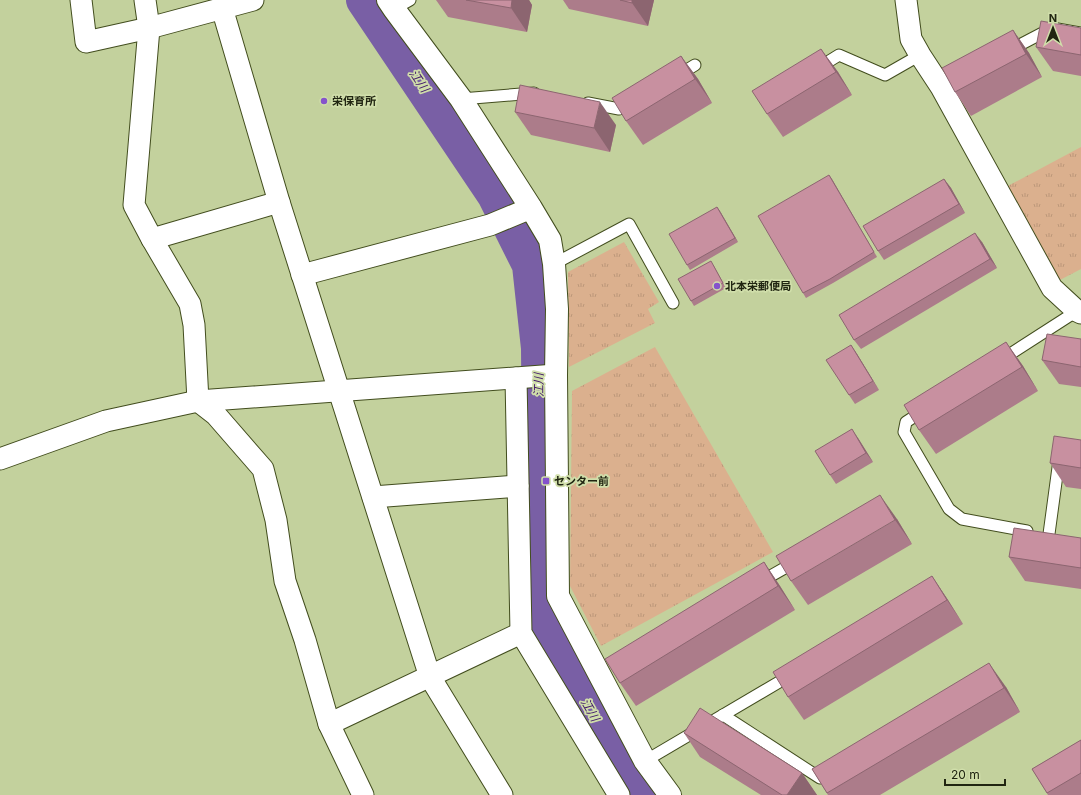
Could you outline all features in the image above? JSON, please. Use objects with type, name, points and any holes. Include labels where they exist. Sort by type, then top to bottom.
[{"type":"street","points":[[81,0],[86,42],[149,28],[253,0]]},
{"type":"street","points":[[145,0],[149,28],[134,205],[190,304],[194,325],[198,401],[216,415],[263,469],[276,520],[285,581],[305,640],[329,724],[363,795]]},
{"type":"street","points":[[906,0],[911,39],[920,55],[944,85],[1052,288],[1079,312]]},
{"type":"street","points":[[397,3],[461,99],[550,240],[554,264],[557,309],[556,375],[558,596],[602,670],[645,761],[670,795]]},
{"type":"street","points":[[222,8],[279,202],[430,677],[502,795]]},
{"type":"street","points":[[152,239],[279,202]]},
{"type":"street","points":[[302,275],[490,225],[531,208]]},
{"type":"street","points":[[0,459],[106,421],[198,401],[556,375]]},
{"type":"street","points":[[516,378],[520,633],[619,795]]},
{"type":"street","points":[[373,497],[518,486]]},
{"type":"street","points":[[329,724],[520,633]]},
{"type":"lane","points":[[1003,54],[1052,28],[1081,33]]},
{"type":"lane","points":[[807,74],[839,55],[885,75],[920,55]]},
{"type":"lane","points":[[670,80],[695,65]]},
{"type":"lane","points":[[461,99],[539,93],[546,94]]},
{"type":"lane","points":[[575,100],[619,109],[638,98]]},
{"type":"lane","points":[[554,264],[629,224],[673,303]]},
{"type":"lane","points":[[992,366],[1079,312]]},
{"type":"lane","points":[[933,405],[906,422],[904,432],[949,510],[962,519],[1062,537]]},
{"type":"lane","points":[[1049,534],[1061,448]]},
{"type":"lane","points":[[752,586],[807,555]]},
{"type":"lane","points":[[645,761],[797,671]]},
{"type":"lane","points":[[723,715],[820,778],[841,766]]},
{"type":"green space","points":[[1081,147],[1081,269],[1058,281],[1006,187]]},
{"type":"green space","points":[[624,242],[659,302],[648,309],[655,323],[569,367],[568,272]]},
{"type":"green space","points":[[655,347],[773,552],[601,646],[570,586],[572,391]]},
{"type":"building","points":[[466,0],[512,0],[511,8]]},
{"type":"building","points":[[620,0],[632,0],[632,3]]},
{"type":"building","points":[[1041,21],[1081,28],[1081,55],[1036,47]]},
{"type":"building","points":[[1013,30],[1026,54],[955,92],[942,68]]},
{"type":"building","points":[[821,49],[836,72],[767,114],[752,91]]},
{"type":"building","points":[[681,56],[695,79],[626,121],[612,98]]},
{"type":"building","points":[[520,85],[600,102],[594,128],[515,112]]},
{"type":"building","points":[[829,175],[874,252],[830,279],[803,293],[758,216]]},
{"type":"building","points":[[944,179],[959,204],[878,251],[863,226]]},
{"type":"building","points":[[717,207],[735,238],[687,265],[669,234]]},
{"type":"building","points":[[975,233],[990,259],[854,340],[839,315]]},
{"type":"building","points":[[711,261],[723,283],[691,301],[678,279]]},
{"type":"building","points":[[1047,334],[1081,339],[1081,367],[1042,360]]},
{"type":"building","points":[[1006,342],[1022,367],[919,430],[904,405]]},
{"type":"building","points":[[851,345],[873,381],[849,395],[826,360]]},
{"type":"building","points":[[852,429],[866,453],[830,475],[815,451]]},
{"type":"building","points":[[1054,436],[1081,440],[1081,468],[1050,463]]},
{"type":"building","points":[[880,495],[895,520],[791,581],[776,556]]},
{"type":"building","points":[[1014,528],[1081,538],[1081,568],[1009,557]]},
{"type":"building","points":[[764,562],[778,586],[620,683],[605,659]]},
{"type":"building","points":[[932,576],[947,600],[788,697],[773,672]]},
{"type":"building","points":[[989,663],[1004,688],[827,793],[812,769]]},
{"type":"building","points":[[700,708],[802,773],[787,795],[782,795],[684,733]]},
{"type":"building","points":[[1081,740],[1081,773],[1047,793],[1032,769]]},
{"type":"waterway","name":"江川","points":[[364,0],[495,195],[530,265],[539,348],[541,601],[560,659],[639,795]]},
{"type":"place","name":"栄保育所","points":[[324,101]]},
{"type":"place","name":"北本栄郵便局","points":[[717,286]]},
{"type":"place","name":"センター前","points":[[546,481]]}]
